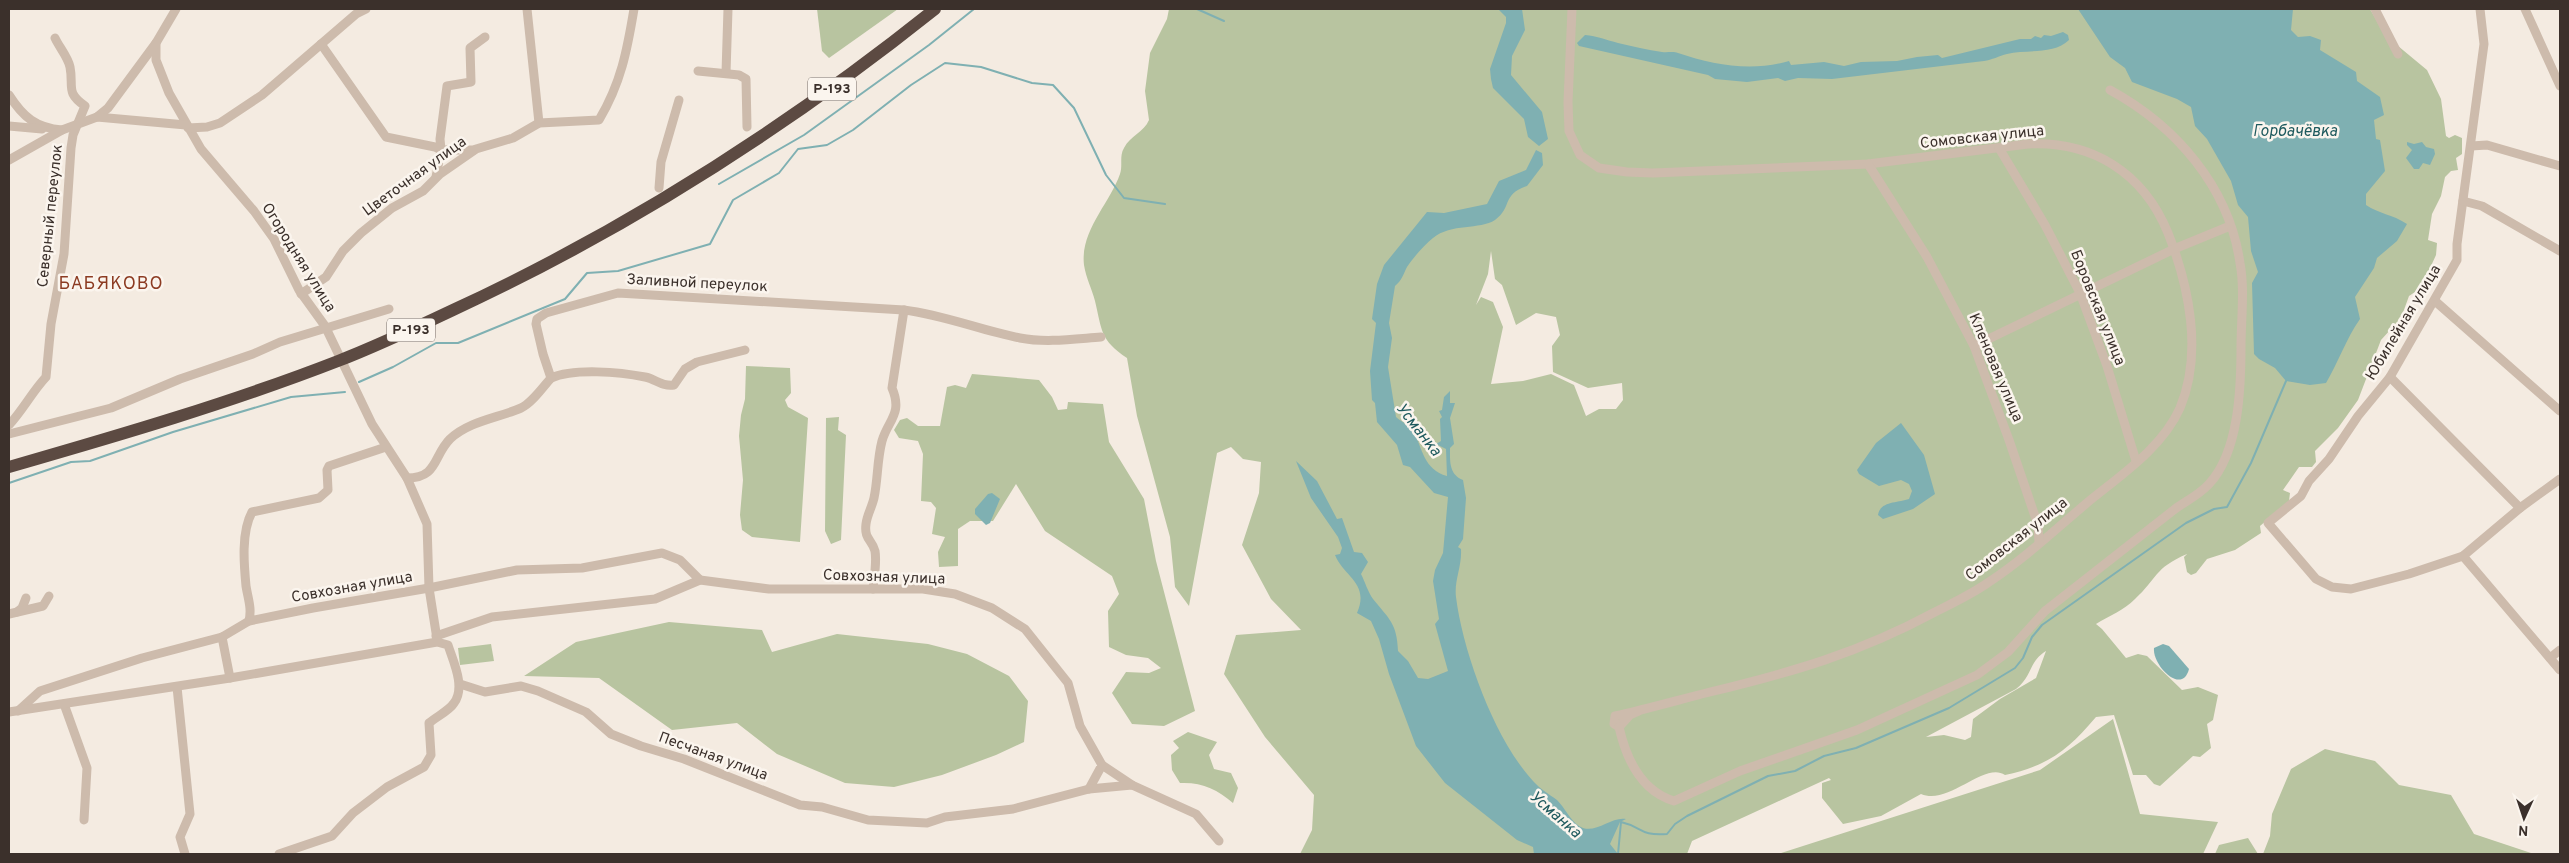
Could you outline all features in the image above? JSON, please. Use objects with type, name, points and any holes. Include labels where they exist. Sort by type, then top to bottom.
[{"type":"highway","name":"Р-193","points":[[9,467],[214,407],[341,360],[532,272],[703,176],[819,98],[936,9]]},
{"type":"street","points":[[9,160],[62,130],[97,117],[108,108],[156,43],[176,9]]},
{"type":"street","points":[[97,117],[207,127],[220,123],[262,95],[356,14],[366,9]]},
{"type":"street","points":[[527,9],[539,123]]},
{"type":"street","name":"Цветочная улица","points":[[301,294],[326,277],[343,251],[361,233],[392,208],[423,191],[436,178],[474,150],[514,138],[539,123],[599,120],[610,100],[626,60],[634,9]]},
{"type":"street","points":[[726,74],[728,9]]},
{"type":"street","name":"Сомовская улица","points":[[1572,9],[1568,102],[1569,131],[1580,155],[1594,166],[1614,171],[1653,173],[1868,164],[2028,144],[2054,144],[2076,148],[2102,158],[2129,177],[2153,205],[2160,215],[2174,249],[2186,292],[2191,355],[2186,390],[2180,408],[2162,438],[2039,543],[1987,584],[1890,637],[1774,677],[1616,716],[1614,724],[1619,727],[1632,764],[1638,775],[1656,793],[1668,800],[1676,801],[1740,771],[1832,740],[1909,708],[1964,682],[2001,658],[2045,611],[2175,509],[2198,494],[2216,475],[2235,428],[2241,398],[2241,271],[2236,241],[2230,226]]},
{"type":"street","points":[[2375,9],[2398,54]]},
{"type":"street","name":"Юбилейная улица","points":[[2463,556],[2410,574],[2351,589],[2332,587],[2316,579],[2268,523],[2307,489],[2309,481],[2330,459],[2358,416],[2390,378],[2435,301],[2445,278],[2450,275],[2457,260],[2457,244],[2472,146],[2484,44],[2480,9]]},
{"type":"street","points":[[2526,9],[2560,86]]},
{"type":"street","points":[[436,178],[441,150],[440,139],[447,86],[472,82],[470,48],[485,37]]},
{"type":"street","points":[[55,38],[70,67],[70,90],[73,96],[90,112],[98,112],[108,108]]},
{"type":"street","name":"Огородняя улица","points":[[156,43],[156,60],[169,93],[187,126],[201,150],[254,211],[274,239],[301,294],[325,326],[372,424],[407,478],[427,524],[429,588],[437,639]]},
{"type":"street","points":[[321,44],[386,137],[435,146],[441,150],[474,150]]},
{"type":"street","points":[[698,71],[739,75],[746,79],[747,127]]},
{"type":"street","points":[[1974,346],[2174,249],[2230,226],[2204,173],[2184,146],[2158,121],[2110,90]]},
{"type":"street","points":[[9,96],[29,119],[45,129]]},
{"type":"street","points":[[659,188],[661,162],[679,100]]},
{"type":"street","name":"Северный переулок","points":[[9,425],[23,410],[35,389],[46,378],[51,324],[64,254],[71,148],[73,135],[85,106]]},
{"type":"street","points":[[9,126],[62,130]]},
{"type":"street","points":[[2472,146],[2487,145],[2560,166]]},
{"type":"street","name":"Боровская улица","points":[[1999,148],[2045,225],[2080,294],[2106,366],[2136,461]]},
{"type":"street","name":"Кленовая улица","points":[[1868,164],[1926,257],[1974,346],[2038,525],[2039,543]]},
{"type":"street","points":[[2464,201],[2482,206],[2560,251]]},
{"type":"street","name":"Заливной переулок","points":[[552,378],[543,354],[536,324],[537,320],[546,313],[618,294],[904,310],[934,314],[1020,338],[1042,340],[1101,337]]},
{"type":"street","points":[[2435,301],[2560,411]]},
{"type":"street","points":[[9,434],[110,408],[180,379],[253,354],[325,326],[336,326],[389,309]]},
{"type":"street","points":[[873,589],[875,554],[874,548],[865,534],[866,522],[874,497],[883,438],[891,426],[895,412],[896,397],[892,388],[904,310]]},
{"type":"street","points":[[407,478],[420,478],[431,470],[450,440],[484,419],[523,407],[552,378],[564,372],[647,377],[666,386],[674,385],[685,369],[697,362],[745,350]]},
{"type":"street","points":[[2390,378],[2520,508]]},
{"type":"street","points":[[250,621],[252,609],[246,588],[246,550],[247,520],[252,512],[319,498],[328,490],[327,470],[329,466],[386,447]]},
{"type":"street","points":[[2560,479],[2520,508],[2463,556],[2560,670]]},
{"type":"street","name":"Совхозная улица","points":[[13,712],[40,691],[142,658],[222,637],[250,621],[313,608],[518,570],[582,568],[662,553],[680,560],[700,580]]},
{"type":"street","name":"Совхозная улица","points":[[13,712],[230,678],[437,639],[492,617],[655,599],[700,580],[769,589],[923,589],[954,594],[992,608],[1024,629],[1064,677],[1080,726],[1102,765]]},
{"type":"street","points":[[13,613],[43,606],[49,596]]},
{"type":"street","points":[[13,613],[22,608],[26,598]]},
{"type":"street","points":[[222,637],[230,678]]},
{"type":"street","points":[[279,854],[332,836],[353,813],[387,787],[424,767],[431,756],[429,723],[454,704],[460,684],[448,645],[437,639]]},
{"type":"street","points":[[2550,658],[2560,650]]},
{"type":"street","name":"Песчаная улица","points":[[460,684],[485,692],[521,686],[538,691],[586,712],[611,734],[641,746],[684,759],[800,805],[822,807],[868,820],[927,823],[945,817],[1013,808],[1090,789],[1132,785],[1196,814],[1219,841]]},
{"type":"street","points":[[177,686],[190,814],[180,837],[185,854]]},
{"type":"street","points":[[64,704],[87,768],[84,820]]},
{"type":"street","points":[[1090,789],[1102,765],[1132,785]]},
{"type":"green space","points":[[817,9],[898,9],[829,58],[822,51]]},
{"type":"green space","points":[[1169,9],[2370,9],[2386,36],[2427,70],[2441,99],[2446,136],[2449,138],[2455,135],[2462,138],[2462,154],[2456,158],[2458,170],[2451,171],[2445,177],[2441,196],[2432,214],[2428,240],[2437,243],[2436,255],[2421,288],[2409,296],[2401,318],[2381,340],[2358,400],[2338,428],[2315,451],[2316,462],[2312,467],[2299,467],[2283,490],[2290,493],[2289,501],[2260,526],[2261,533],[2235,550],[2207,559],[2196,573],[2191,575],[2187,572],[2184,557],[2187,554],[2176,559],[2162,569],[2131,603],[2096,624],[2126,658],[2138,654],[2147,656],[2182,690],[2198,687],[2218,695],[2213,720],[2207,724],[2211,748],[2200,757],[2193,756],[2160,786],[2154,784],[2146,775],[2133,775],[2114,715],[2096,717],[2076,739],[2056,755],[2033,767],[2005,775],[1997,772],[1987,774],[1943,794],[1932,796],[1921,794],[1881,816],[1843,824],[1822,798],[1822,783],[1831,780],[1829,778],[1692,841],[1687,854],[1300,854],[1312,830],[1314,795],[1265,737],[1224,674],[1236,635],[1301,630],[1271,599],[1242,545],[1259,493],[1261,462],[1243,459],[1231,447],[1217,453],[1189,606],[1175,587],[1170,537],[1137,416],[1127,358],[1112,346],[1104,334],[1084,265],[1084,253],[1091,229],[1120,174],[1123,151],[1130,140],[1144,128],[1149,120],[1145,91],[1150,53],[1167,19]],"holes":[[[1491,251],[1495,279],[1502,285],[1516,325],[1536,313],[1556,317],[1560,335],[1552,346],[1553,372],[1588,388],[1622,383],[1623,400],[1616,409],[1599,409],[1586,416],[1574,385],[1551,374],[1523,381],[1491,384],[1503,327],[1493,302],[1481,297],[1476,305],[1488,274]],[[2046,651],[2036,678],[2000,699],[1973,719],[1971,737],[1965,740],[1944,735],[1926,737],[2016,689],[2025,679],[2036,660]]]},
{"type":"green space","points":[[746,366],[790,368],[791,393],[785,400],[788,407],[808,418],[800,542],[752,537],[742,530],[740,515],[743,480],[739,436],[745,399]]},
{"type":"green space","points":[[972,374],[1039,380],[1052,397],[1058,410],[1067,409],[1068,402],[1103,404],[1109,442],[1144,499],[1156,561],[1195,711],[1164,726],[1132,724],[1112,693],[1126,672],[1149,673],[1161,668],[1148,658],[1126,655],[1109,647],[1108,611],[1119,594],[1112,576],[1045,531],[1016,484],[993,521],[970,521],[958,529],[958,566],[939,567],[938,552],[945,537],[932,534],[936,508],[931,502],[921,501],[923,454],[918,441],[899,438],[894,430],[900,420],[907,418],[918,426],[940,426],[947,387],[955,385],[966,388]]},
{"type":"green space","points":[[839,417],[838,430],[846,435],[841,540],[831,544],[825,531],[826,418]]},
{"type":"green space","points":[[669,622],[762,630],[772,652],[837,634],[928,644],[967,654],[1009,676],[1028,701],[1024,742],[996,755],[942,775],[894,787],[845,783],[777,754],[737,723],[672,730],[599,678],[524,676],[576,642]]},
{"type":"green space","points":[[491,644],[494,661],[460,665],[458,648]]},
{"type":"green space","points":[[2113,719],[2140,814],[2218,822],[2203,854],[1778,854],[2040,770]]},
{"type":"green space","points":[[1188,732],[1217,742],[1209,755],[1214,769],[1231,773],[1238,788],[1233,803],[1209,787],[1180,783],[1172,770],[1171,755],[1179,748],[1173,741]]},
{"type":"green space","points":[[2325,749],[2375,761],[2399,785],[2451,795],[2474,834],[2534,854],[2263,854],[2270,836],[2272,814],[2291,769]]},
{"type":"green space","points":[[2248,838],[2258,854],[2215,854],[2219,845]]},
{"type":"water","points":[[1498,9],[1522,9],[1525,30],[1512,56],[1511,75],[1542,112],[1548,139],[1539,146],[1528,137],[1524,119],[1493,88],[1490,69],[1506,23],[1506,17]]},
{"type":"water","name":"Горбачёвка","points":[[2078,9],[2293,9],[2291,30],[2298,37],[2310,36],[2321,40],[2320,50],[2356,72],[2357,81],[2380,97],[2384,115],[2374,120],[2376,139],[2380,140],[2385,171],[2366,194],[2366,205],[2407,224],[2397,241],[2377,258],[2374,268],[2355,297],[2360,319],[2326,383],[2310,385],[2286,381],[2275,368],[2254,354],[2252,283],[2258,272],[2251,251],[2248,217],[2238,205],[2231,181],[2207,139],[2195,126],[2191,107],[2177,99],[2132,82],[2125,68],[2110,57]]},
{"type":"water","points":[[2063,32],[2068,35],[2069,40],[2056,48],[2007,54],[1984,61],[1832,79],[1798,78],[1785,81],[1778,78],[1747,82],[1715,79],[1708,75],[1579,46],[1577,43],[1585,35],[1646,49],[1676,52],[1705,61],[1733,66],[1761,66],[1789,61],[1791,65],[1824,62],[1844,66],[1861,62],[1897,61],[1938,55],[1942,58],[2020,39],[2031,39],[2035,36],[2041,38],[2044,35],[2051,36]]},
{"type":"water","points":[[2407,142],[2414,144],[2422,142],[2426,147],[2434,149],[2435,154],[2430,165],[2423,163],[2419,169],[2414,169],[2406,158],[2412,150],[2407,145]]},
{"type":"water","name":"Усманка","points":[[1536,150],[1542,153],[1543,165],[1527,186],[1510,197],[1504,210],[1495,220],[1482,225],[1457,228],[1440,233],[1426,244],[1407,267],[1395,286],[1389,323],[1392,338],[1388,367],[1396,417],[1413,430],[1425,458],[1433,469],[1447,476],[1446,449],[1436,444],[1441,441],[1440,419],[1442,417],[1439,411],[1442,410],[1444,397],[1450,391],[1450,403],[1455,403],[1450,418],[1454,444],[1450,448],[1450,463],[1455,474],[1463,480],[1466,498],[1463,539],[1458,547],[1461,549],[1461,556],[1456,597],[1473,669],[1494,720],[1519,764],[1536,784],[1557,800],[1579,826],[1591,829],[1614,820],[1626,819],[1620,822],[1610,844],[1618,854],[1534,854],[1533,847],[1517,840],[1445,783],[1416,746],[1389,674],[1379,639],[1371,621],[1357,613],[1360,603],[1358,587],[1335,555],[1340,554],[1342,548],[1338,537],[1311,498],[1296,461],[1317,481],[1337,519],[1342,518],[1354,552],[1362,553],[1368,562],[1361,574],[1371,596],[1388,617],[1394,628],[1398,651],[1408,661],[1418,678],[1428,679],[1448,671],[1435,624],[1439,619],[1433,581],[1435,570],[1443,553],[1448,497],[1434,493],[1410,467],[1403,465],[1397,445],[1377,422],[1375,403],[1372,400],[1370,371],[1376,323],[1372,319],[1377,284],[1384,265],[1427,212],[1444,213],[1487,204],[1499,181],[1526,170]]},
{"type":"water","points":[[1901,423],[1924,455],[1935,494],[1913,509],[1883,519],[1878,515],[1882,507],[1890,503],[1909,499],[1912,491],[1909,484],[1901,480],[1879,486],[1859,474],[1857,470],[1876,443]]},
{"type":"water","points":[[992,493],[1000,499],[990,523],[986,525],[975,514],[975,509],[988,494]]},
{"type":"water","points":[[2163,644],[2169,646],[2189,669],[2185,677],[2180,680],[2168,675],[2158,662],[2154,648]]},
{"type":"waterway","points":[[719,184],[804,135],[929,45],[974,9]]},
{"type":"waterway","points":[[1197,9],[1224,21]]},
{"type":"waterway","points":[[359,382],[393,367],[436,343],[458,343],[565,299],[587,273],[618,271],[710,244],[733,200],[779,173],[798,149],[827,145],[853,130],[911,85],[945,63],[981,67],[1032,83],[1053,85],[1074,108],[1106,175],[1124,198],[1165,204]]},
{"type":"waterway","points":[[1618,854],[1621,822],[1651,834],[1667,834],[1675,824],[1687,816],[1768,776],[1795,771],[1824,756],[1856,748],[1949,708],[2015,668],[2023,658],[2032,637],[2042,625],[2186,523],[2214,509],[2227,507],[2251,463],[2286,381]]},
{"type":"waterway","points":[[9,483],[71,462],[90,461],[173,432],[291,397],[345,392]]},
{"type":"district","name":"БАБЯКОВО","points":[[111,284]]}]
